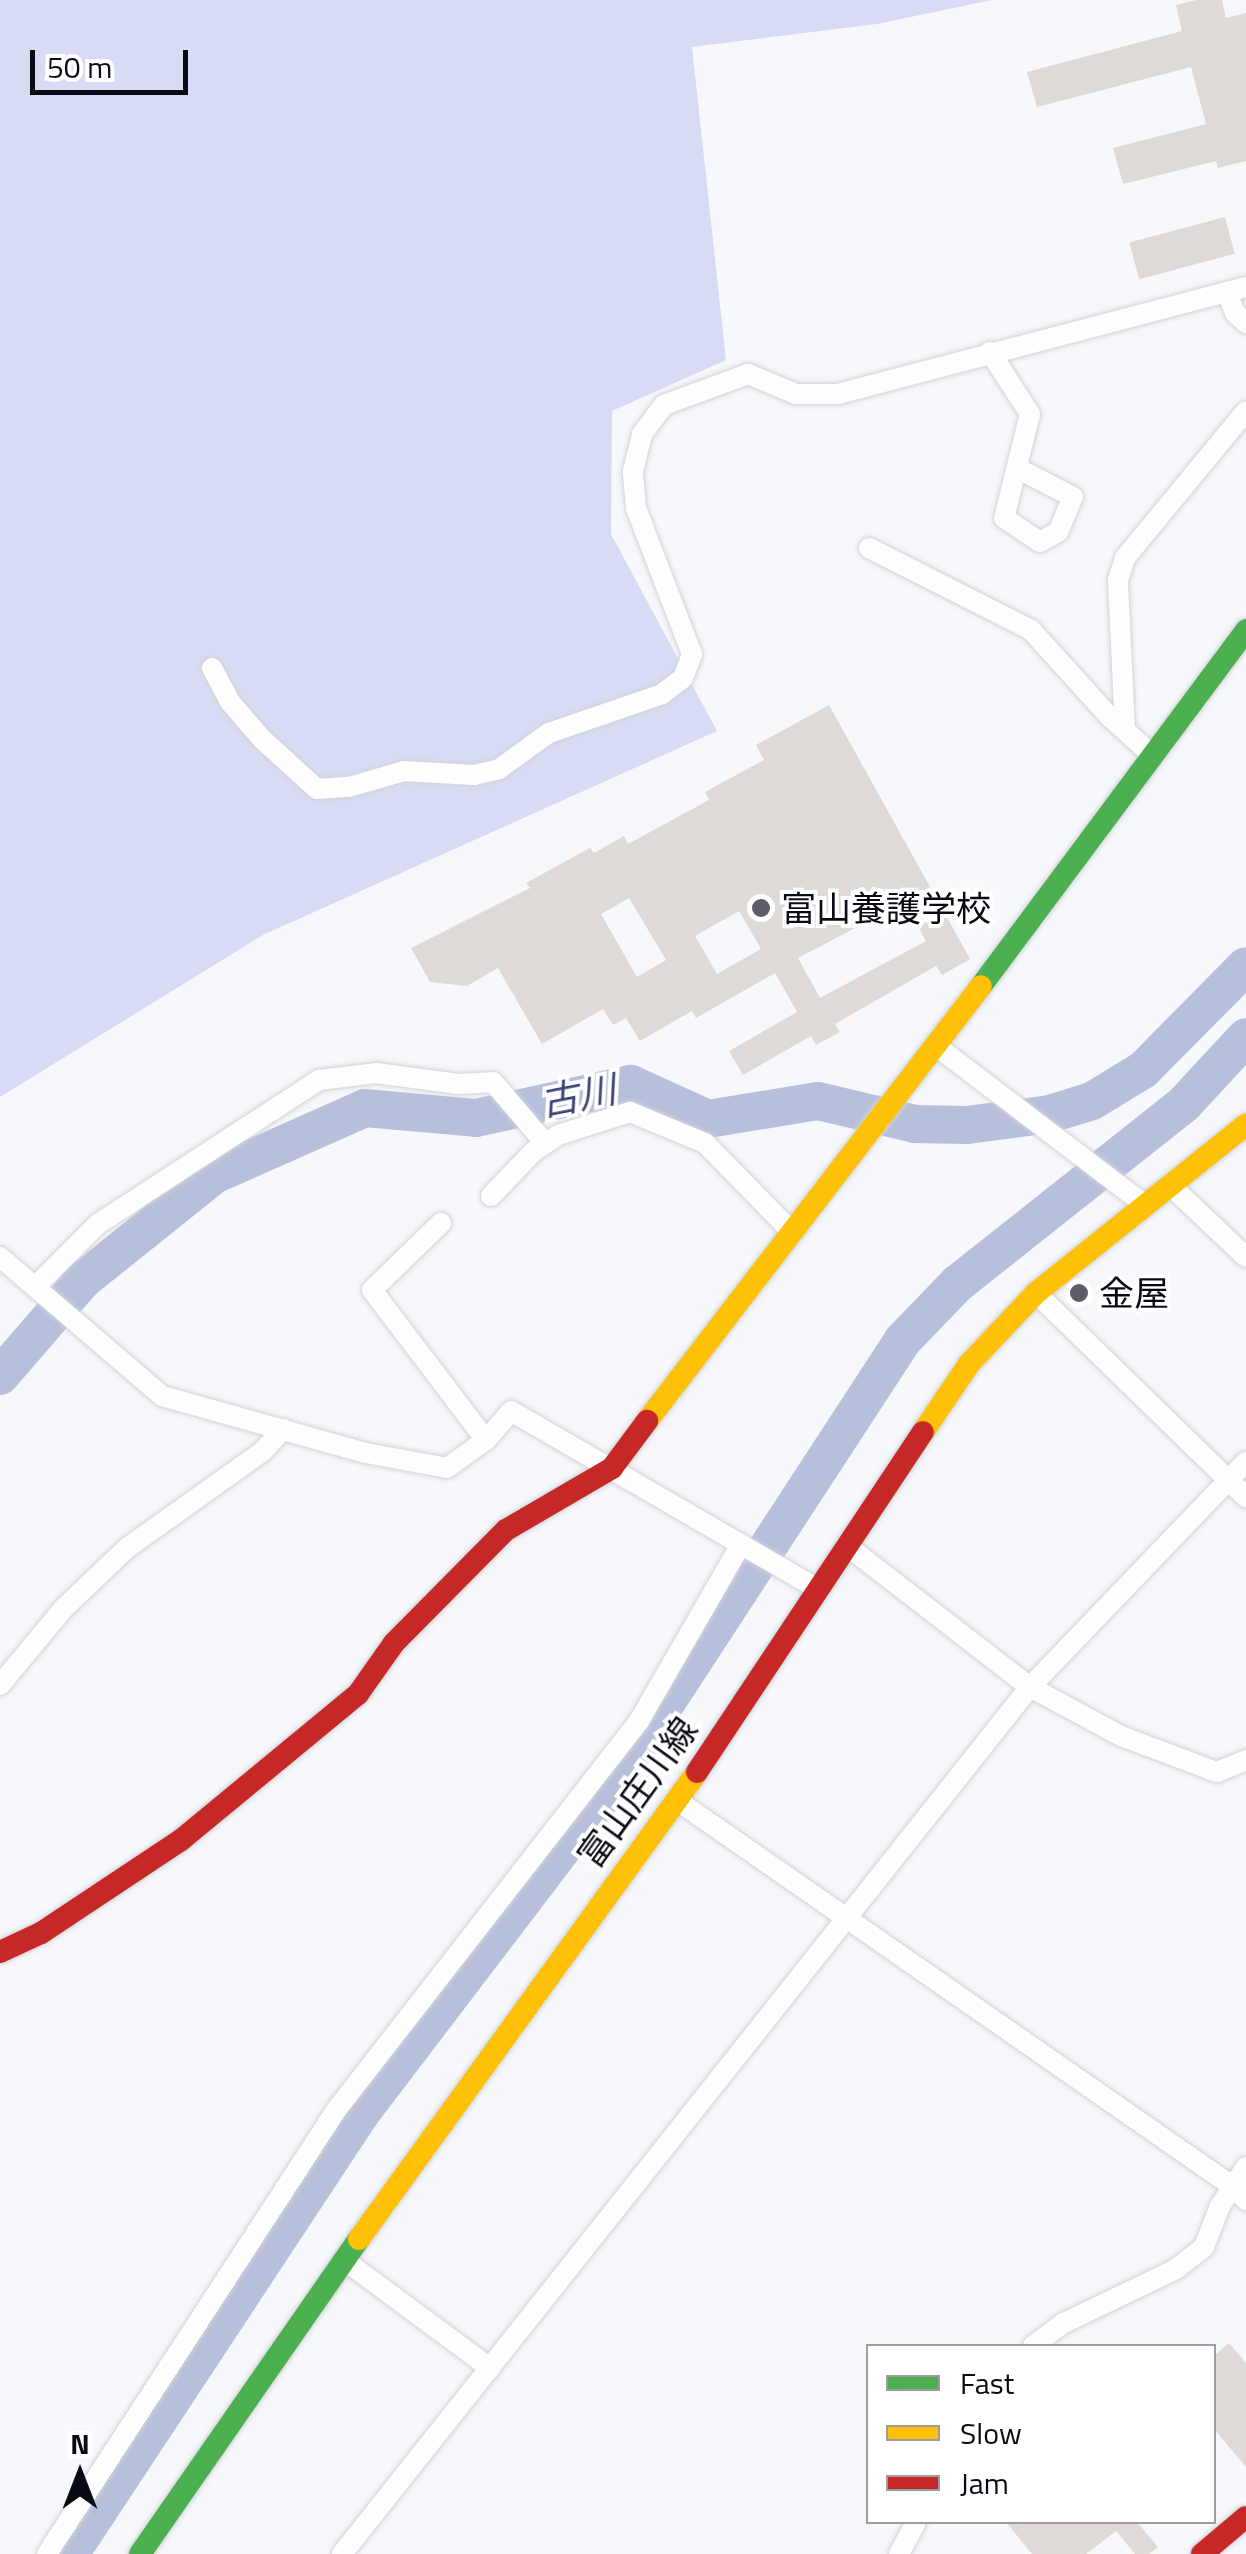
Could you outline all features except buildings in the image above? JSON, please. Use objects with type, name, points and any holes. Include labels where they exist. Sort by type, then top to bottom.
[{"type":"street","points":[[212,668],[230,702],[262,740],[317,789],[349,787],[388,773],[474,775],[500,769],[549,734],[662,694],[683,678],[692,654],[636,508],[633,470],[642,434],[664,405],[748,374],[796,394],[838,394],[1236,289],[1235,313],[1246,323]]},
{"type":"street","points":[[990,352],[1030,414],[1016,468]]},
{"type":"street","points":[[1124,730],[1118,580],[1124,558],[1246,410]]},
{"type":"street","points":[[869,548],[1031,630],[1124,730],[1152,754]]},
{"type":"street","points":[[1,1950],[41,1932],[181,1840],[358,1694],[394,1643],[506,1530],[612,1468],[790,1230],[894,1102],[1246,630]]},
{"type":"street","points":[[935,1045],[1146,1206]]},
{"type":"street","points":[[40,1288],[98,1224],[319,1080],[376,1073],[458,1084],[493,1082],[539,1136]]},
{"type":"street","points":[[491,1196],[539,1136],[630,1112],[705,1143],[790,1230]]},
{"type":"street","name":"富山庄川線","points":[[140,2554],[344,2260],[678,1801],[816,1588],[969,1364],[1036,1293],[1246,1124]]},
{"type":"street","points":[[1171,1186],[1246,1256]]},
{"type":"street","points":[[441,1222],[372,1290],[486,1440]]},
{"type":"street","points":[[0,1257],[9,1276],[40,1288],[162,1396],[366,1453],[447,1468],[486,1440],[510,1411],[816,1588]]},
{"type":"street","points":[[1036,1293],[1246,1497]]},
{"type":"street","points":[[0,1685],[64,1608],[127,1548],[263,1451],[283,1429]]},
{"type":"street","points":[[342,2554],[1030,1687],[1246,1462]]},
{"type":"street","points":[[846,1545],[1030,1687],[1121,1736],[1217,1772],[1246,1760]]},
{"type":"street","points":[[48,2554],[337,2108],[639,1721],[745,1546]]},
{"type":"street","points":[[678,1801],[1239,2193]]},
{"type":"street","points":[[1036,2344],[1064,2323],[1176,2269],[1204,2247],[1239,2193],[1246,2168]]},
{"type":"street","points":[[344,2260],[490,2368]]},
{"type":"street","points":[[1202,2554],[1246,2517]]},
{"type":"street","points":[[899,2554],[915,2524]]},
{"type":"shaded area","points":[[0,0],[992,0],[877,24],[692,47],[726,360],[612,411],[611,534],[717,731],[263,935],[0,1097]]},
{"type":"waterway","name":"古川","points":[[0,1376],[83,1280],[214,1175],[365,1108],[476,1118],[631,1084],[708,1119],[818,1101],[915,1124],[967,1125],[1050,1114],[1092,1101],[1143,1070],[1246,966]]},
{"type":"waterway","points":[[70,2554],[361,2113],[621,1772],[903,1340],[957,1284],[1184,1104],[1246,1037]]},
{"type":"traffic: fast","points":[[981,986],[1246,630]]},
{"type":"traffic: fast","points":[[140,2554],[359,2239]]},
{"type":"traffic: slow","points":[[647,1421],[981,986]]},
{"type":"traffic: slow","points":[[923,1432],[969,1364],[1036,1293],[1246,1125]]},
{"type":"traffic: slow","points":[[359,2239],[697,1772]]},
{"type":"traffic: jam","points":[[0,1952],[41,1933],[181,1840],[358,1694],[394,1643],[506,1530],[612,1468],[647,1421]]},
{"type":"traffic: jam","points":[[697,1772],[923,1432]]},
{"type":"traffic: jam","points":[[1202,2554],[1246,2517]]},
{"type":"place","name":"富山養護学校","points":[[761,908]]},
{"type":"place","name":"金屋","points":[[1079,1293]]}]
